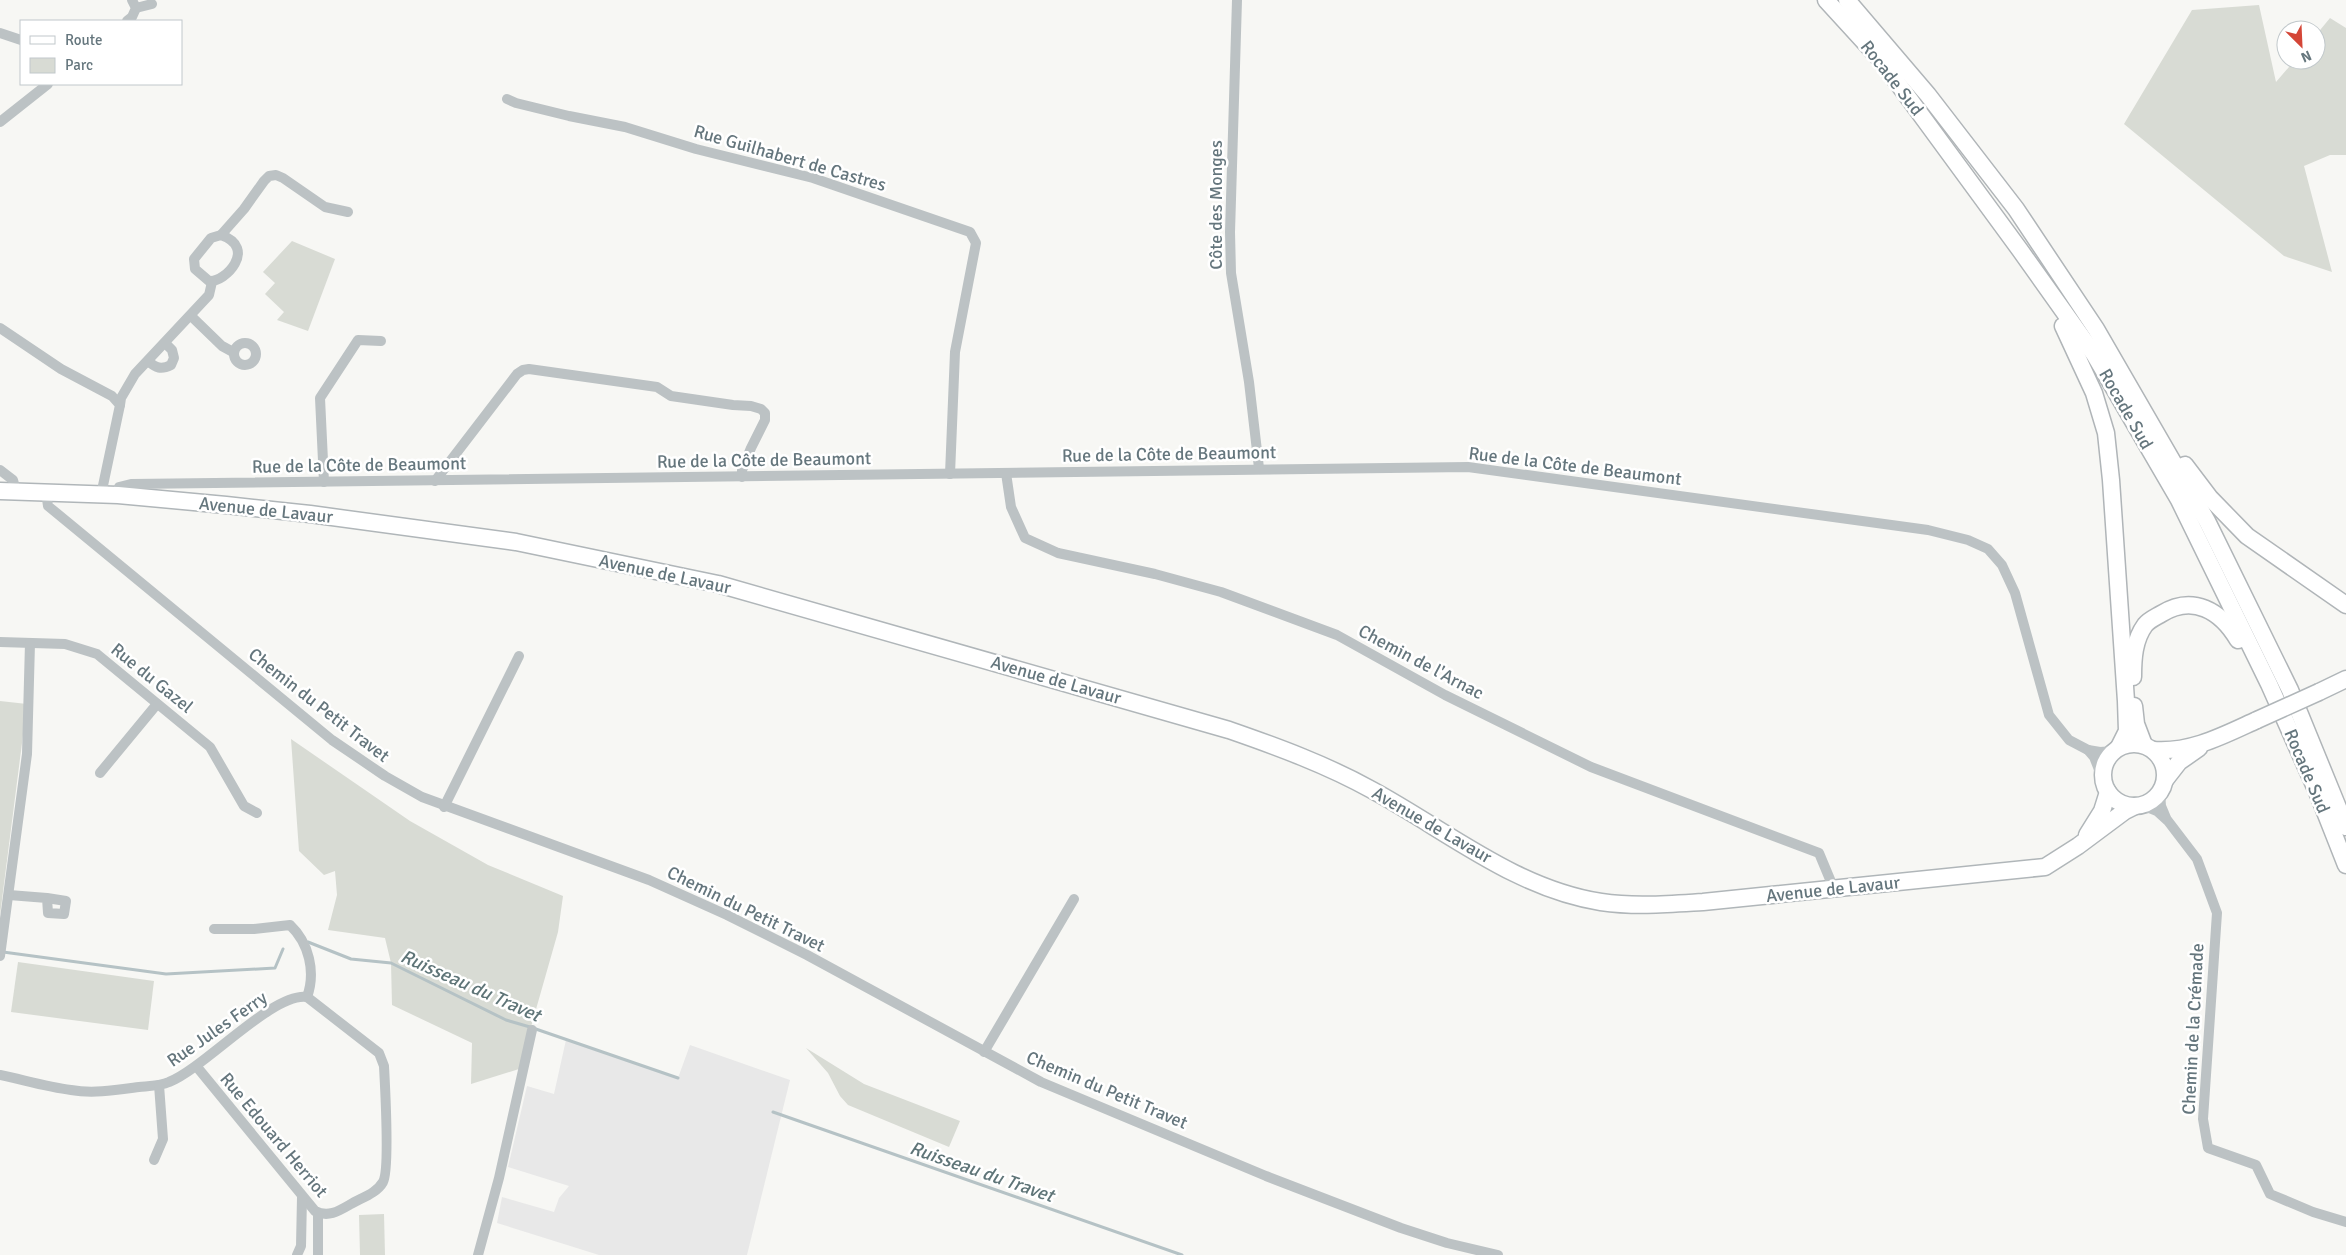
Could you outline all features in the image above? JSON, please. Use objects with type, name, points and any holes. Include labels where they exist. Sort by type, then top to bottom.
[{"type":"main road","name":"Rocade Sud","points":[[1826,0],[1880,59],[2094,354],[2179,500],[2269,684],[2318,794],[2346,865]]},
{"type":"main road","name":"Rocade Sud","points":[[1847,0],[1928,95],[2016,210],[2096,329],[2208,521],[2290,690],[2346,827]]},
{"type":"main road","points":[[2020,250],[2071,340],[2094,393],[2106,432],[2111,480],[2127,731],[2116,749],[2107,758],[2105,784],[2097,821],[2078,846]]},
{"type":"main road","points":[[2140,403],[2210,498],[2232,522],[2265,550],[2346,605]]},
{"type":"main road","name":"Avenue de Lavaur","points":[[8,491],[118,495],[310,514],[516,542],[718,584],[1229,730],[1296,754],[1372,790],[1500,865],[1551,889],[1602,902],[1654,905],[2045,867],[2078,846],[2125,811],[2139,806]]},
{"type":"main road","points":[[2162,786],[2163,764],[2149,748],[2136,724],[2133,703],[2133,656],[2137,641],[2146,623],[2172,607],[2192,604],[2211,610],[2229,625],[2269,684]]},
{"type":"main road","points":[[2116,749],[2127,744],[2172,750],[2207,742],[2346,680]]},
{"type":"main road","points":[[2105,784],[2120,803],[2139,806],[2149,802],[2179,762],[2207,742]]},
{"type":"street","name":"Côte des Monges","points":[[1237,0],[1230,232],[1231,273],[1251,400],[1259,468]]},
{"type":"street","points":[[128,20],[132,17],[134,4],[152,4]]},
{"type":"street","points":[[0,33],[20,40]]},
{"type":"street","points":[[0,122],[47,85]]},
{"type":"street","name":"Rue Guilhabert de Castres","points":[[507,99],[569,116],[625,127],[696,150],[813,178],[970,232],[976,243],[954,352],[950,474]]},
{"type":"street","points":[[221,235],[234,243],[240,255],[219,280],[212,282],[205,279],[194,269],[194,259],[211,238],[221,235],[269,176],[276,175],[284,178],[326,207],[348,212]]},
{"type":"street","points":[[101,495],[122,398],[135,374],[209,295],[212,282]]},
{"type":"street","points":[[191,316],[222,346],[234,352]]},
{"type":"street","points":[[0,328],[61,368],[112,396],[120,405]]},
{"type":"street","points":[[324,482],[320,398],[358,340],[381,341]]},
{"type":"street","points":[[148,360],[155,367],[163,369],[171,365],[174,358],[172,350],[165,343]]},
{"type":"street","points":[[435,481],[518,374],[522,370],[529,369],[657,387],[671,396],[756,407],[764,413],[765,420],[742,470],[742,477]]},
{"type":"street","name":"Rue de la Côte de Beaumont","points":[[118,495],[119,487],[131,484],[742,477],[1259,468],[1468,467],[1928,530],[1968,540],[1988,549],[2002,564],[2015,593],[2049,715],[2069,740],[2088,750],[2100,752],[2116,749]]},
{"type":"street","points":[[0,470],[14,480],[8,491]]},
{"type":"street","name":"Chemin de l'Arnac","points":[[1006,473],[1011,508],[1025,538],[1058,553],[1155,574],[1221,592],[1336,636],[1445,695],[1590,767],[1819,853],[1834,889]]},
{"type":"street","name":"Chemin du Petit Travet","points":[[46,492],[47,504],[50,509],[332,740],[404,787],[444,807],[649,880],[718,911],[807,955],[1041,1082],[1266,1176],[1401,1228],[1447,1243],[1498,1255]]},
{"type":"street","name":"Rue du Gazel","points":[[0,642],[65,644],[97,654],[210,747],[244,806],[257,814]]},
{"type":"street","points":[[0,953],[28,747],[30,643]]},
{"type":"street","points":[[444,807],[519,656]]},
{"type":"street","points":[[100,772],[157,704]]},
{"type":"street","name":"Rue de la Côte de Beaumont","points":[[2088,750],[2099,765],[2105,784]]},
{"type":"street","points":[[2162,786],[2161,806],[2168,821]]},
{"type":"street","points":[[2139,806],[2157,810],[2168,821]]},
{"type":"street","name":"Chemin de la Crémade","points":[[2168,821],[2197,860],[2216,913],[2203,1119],[2208,1148],[2256,1165],[2270,1194],[2313,1212],[2346,1222]]},
{"type":"street","points":[[8,894],[47,898]]},
{"type":"street","points":[[984,1052],[1074,898]]},
{"type":"street","points":[[214,929],[254,929],[290,925],[301,938],[312,969],[307,997],[379,1053],[384,1066],[385,1175],[382,1184],[374,1191],[337,1212],[318,1213]]},
{"type":"street","name":"Rue Jules Ferry","points":[[0,1075],[72,1091],[104,1091],[159,1085],[170,1082],[197,1067],[258,1018],[293,998],[307,997]]},
{"type":"street","points":[[478,1255],[499,1178],[532,1030]]},
{"type":"street","name":"Rue Edouard Herriot","points":[[197,1067],[302,1197],[318,1213],[318,1255]]},
{"type":"street","points":[[154,1160],[164,1139],[159,1085]]},
{"type":"street","points":[[297,1255],[301,1246],[302,1197]]},
{"type":"shaded area","points":[[566,1040],[678,1078],[690,1045],[790,1080],[747,1255],[599,1255],[497,1223],[502,1197],[554,1212],[559,1198],[569,1186],[508,1167],[527,1086],[554,1094]]},
{"type":"green space","points":[[2259,5],[2276,82],[2286,70],[2326,70],[2326,23],[2330,18],[2346,28],[2346,155],[2330,155],[2304,166],[2332,272],[2284,256],[2124,124],[2192,10]]},
{"type":"green space","points":[[292,241],[335,259],[308,331],[277,320],[284,312],[265,294],[275,283],[263,272]]},
{"type":"green space","points":[[0,701],[27,704],[0,915]]},
{"type":"green space","points":[[291,739],[410,821],[488,865],[563,896],[558,932],[519,1069],[471,1084],[472,1043],[392,1005],[391,963],[385,938],[328,930],[337,895],[335,871],[324,875],[299,851]]},
{"type":"green space","points":[[18,962],[154,981],[148,1030],[11,1012]]},
{"type":"green space","points":[[806,1048],[864,1084],[960,1121],[949,1147],[848,1105],[840,1096],[828,1073]]},
{"type":"green space","points":[[384,1214],[385,1255],[360,1255],[359,1215]]},
{"type":"waterway","name":"Ruisseau du Travet","points":[[308,942],[351,959],[391,963],[506,1020],[678,1078]]},
{"type":"waterway","name":"Ruisseau du Travet","points":[[3,952],[166,974],[275,968],[283,949]]},
{"type":"waterway","name":"Ruisseau du Travet","points":[[773,1112],[1182,1255]]}]
